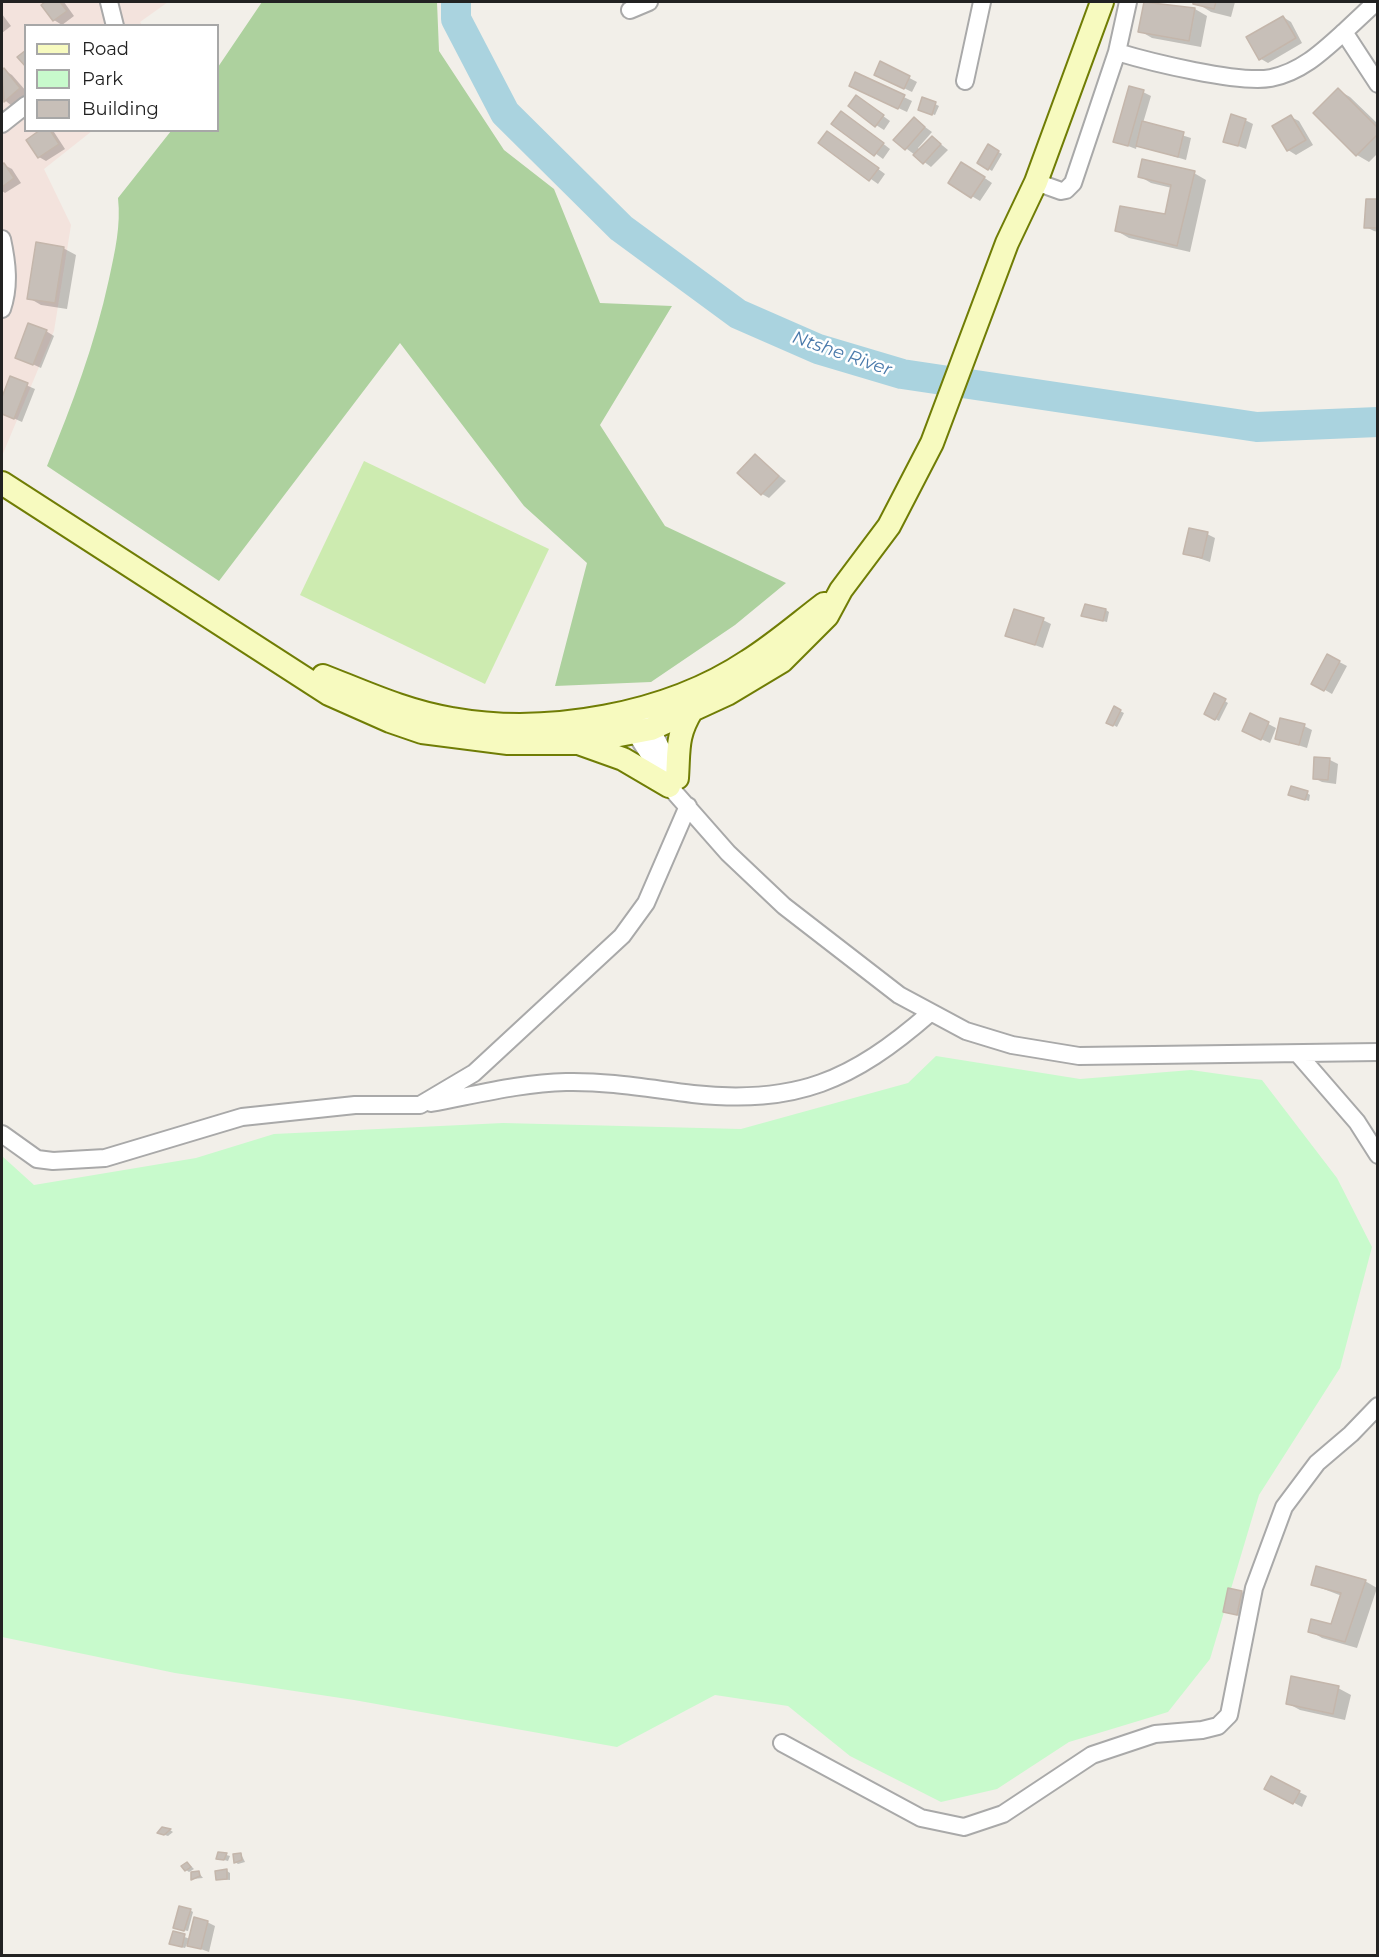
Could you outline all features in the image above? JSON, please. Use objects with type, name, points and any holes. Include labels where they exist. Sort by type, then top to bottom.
[{"type":"street","points":[[109,2],[114,24]]},
{"type":"street","points":[[630,10],[649,2]]},
{"type":"street","points":[[965,81],[982,2]]},
{"type":"street","points":[[2,483],[268,654],[360,710],[422,732],[508,743],[577,743],[642,731],[692,710],[746,684],[782,661],[816,629],[889,526],[932,443],[1007,243],[1036,182],[1102,2]]},
{"type":"street","points":[[1036,182],[1061,191],[1066,190],[1073,183],[1117,52],[1128,2]]},
{"type":"street","points":[[1117,52],[1187,69],[1258,80],[1273,77],[1307,64],[1376,2]]},
{"type":"street","points":[[1344,32],[1377,84]]},
{"type":"street","points":[[2,124],[24,107]]},
{"type":"street","points":[[2,239],[7,264],[6,297],[2,309]]},
{"type":"street","points":[[268,654],[376,697],[450,719],[525,726],[559,725],[632,710],[716,680],[748,662],[842,590]]},
{"type":"street","points":[[632,710],[679,792],[728,853],[784,906],[898,994],[966,1031],[1012,1045],[1079,1056],[1377,1052]]},
{"type":"street","points":[[420,1106],[474,1073],[622,936],[646,903],[679,792],[677,746],[681,727],[692,710]]},
{"type":"street","points":[[577,743],[623,759],[679,792]]},
{"type":"street","points":[[2,1134],[37,1159],[53,1161],[105,1158],[242,1117],[355,1106],[420,1106],[510,1089],[565,1082],[727,1096],[774,1095],[811,1088],[847,1072],[907,1033],[930,1013]]},
{"type":"street","points":[[1298,1054],[1357,1122],[1377,1155]]},
{"type":"street","points":[[782,1743],[921,1818],[964,1827],[1003,1814],[1092,1755],[1119,1744],[1155,1734],[1202,1730],[1218,1726],[1229,1715],[1254,1588],[1284,1507],[1317,1463],[1351,1434],[1377,1406]]},
{"type":"shaded area","points":[[2,2],[168,2],[140,22],[141,24],[24,24],[24,132],[91,132],[44,169],[71,225],[54,331],[2,456]]},
{"type":"green space","points":[[262,2],[437,2],[439,51],[504,150],[554,189],[600,303],[672,306],[600,425],[665,526],[786,583],[735,625],[651,682],[555,686],[587,563],[524,506],[400,343],[219,581],[47,466],[97,327],[117,238],[118,198],[170,132],[219,132],[219,66]]},
{"type":"green space","points":[[364,461],[549,549],[485,684],[300,595]]},
{"type":"green space","points":[[936,1056],[1080,1079],[1191,1070],[1262,1080],[1337,1178],[1372,1247],[1340,1368],[1259,1495],[1210,1659],[1168,1712],[1069,1742],[997,1789],[941,1802],[850,1756],[788,1706],[715,1695],[617,1747],[354,1700],[175,1673],[2,1637],[2,1156],[34,1185],[196,1158],[274,1134],[503,1123],[741,1129],[908,1083]]},
{"type":"building","points":[[45,2],[60,2],[67,11],[53,21],[41,5]]},
{"type":"building","points":[[1144,2],[1195,8],[1189,41],[1138,32]]},
{"type":"building","points":[[1193,2],[1216,2],[1214,9],[1193,4]]},
{"type":"building","points":[[1283,16],[1296,38],[1259,60],[1246,37]]},
{"type":"building","points":[[24,52],[24,65],[17,57]]},
{"type":"building","points":[[880,61],[910,76],[904,89],[874,75]]},
{"type":"building","points":[[4,68],[20,88],[4,102],[2,70]]},
{"type":"building","points":[[855,72],[905,95],[898,109],[849,86]]},
{"type":"building","points":[[1129,86],[1144,90],[1128,146],[1113,142]]},
{"type":"building","points":[[1338,88],[1378,128],[1378,134],[1356,156],[1313,113]]},
{"type":"building","points":[[856,95],[884,115],[875,127],[848,106]]},
{"type":"building","points":[[922,97],[936,102],[932,115],[918,110]]},
{"type":"building","points":[[841,111],[884,143],[874,156],[831,124]]},
{"type":"building","points":[[1231,114],[1246,119],[1238,146],[1223,142]]},
{"type":"building","points":[[1291,115],[1306,140],[1287,151],[1272,126]]},
{"type":"building","points":[[914,117],[925,127],[905,150],[893,140]]},
{"type":"building","points":[[1142,121],[1184,132],[1178,157],[1136,146]]},
{"type":"building","points":[[827,131],[879,168],[869,181],[818,143]]},
{"type":"building","points":[[37,132],[51,132],[59,144],[38,158],[26,140]]},
{"type":"building","points":[[932,136],[941,144],[923,164],[913,155]]},
{"type":"building","points":[[988,144],[999,151],[988,170],[977,163]]},
{"type":"building","points":[[1142,159],[1195,171],[1177,246],[1115,231],[1120,206],[1165,214],[1171,185],[1138,177]]},
{"type":"building","points":[[961,162],[985,177],[971,198],[948,183]]},
{"type":"building","points":[[4,163],[14,178],[2,187],[2,164]]},
{"type":"building","points":[[1366,199],[1378,199],[1378,228],[1364,228]]},
{"type":"building","points":[[36,242],[64,247],[55,303],[27,299]]},
{"type":"building","points":[[28,323],[47,330],[33,365],[15,358]]},
{"type":"building","points":[[10,376],[28,383],[14,419],[2,414],[2,397]]},
{"type":"building","points":[[755,454],[779,476],[761,495],[737,473]]},
{"type":"building","points":[[1189,528],[1208,532],[1202,558],[1183,554]]},
{"type":"building","points":[[1085,604],[1106,609],[1103,621],[1081,616]]},
{"type":"building","points":[[1014,609],[1044,618],[1035,645],[1005,636]]},
{"type":"building","points":[[1327,654],[1340,661],[1324,691],[1311,684]]},
{"type":"building","points":[[1214,693],[1226,699],[1215,720],[1204,714]]},
{"type":"building","points":[[1114,706],[1121,710],[1113,726],[1106,723]]},
{"type":"building","points":[[1250,713],[1269,722],[1261,740],[1242,731]]},
{"type":"building","points":[[1280,718],[1305,724],[1299,745],[1275,739]]},
{"type":"building","points":[[1314,757],[1330,758],[1328,780],[1313,779]]},
{"type":"building","points":[[1291,786],[1308,791],[1305,800],[1288,795]]},
{"type":"building","points":[[1316,1566],[1366,1580],[1345,1642],[1308,1632],[1311,1619],[1331,1624],[1341,1593],[1311,1585]]},
{"type":"building","points":[[1228,1588],[1242,1591],[1237,1615],[1223,1612]]},
{"type":"building","points":[[1291,1676],[1339,1686],[1333,1714],[1286,1704]]},
{"type":"building","points":[[1271,1776],[1300,1791],[1293,1804],[1264,1789]]},
{"type":"building","points":[[162,1827],[171,1829],[164,1835],[157,1833]]},
{"type":"building","points":[[218,1852],[227,1853],[224,1860],[216,1859]]},
{"type":"building","points":[[241,1853],[242,1860],[234,1863],[233,1854]]},
{"type":"building","points":[[187,1862],[191,1867],[185,1871],[181,1866]]},
{"type":"building","points":[[227,1869],[227,1879],[216,1880],[215,1871]]},
{"type":"building","points":[[199,1871],[200,1876],[191,1880],[191,1872]]},
{"type":"building","points":[[179,1906],[191,1909],[184,1931],[173,1928]]},
{"type":"building","points":[[194,1917],[208,1921],[201,1949],[187,1946]]},
{"type":"building","points":[[173,1931],[185,1934],[182,1947],[169,1944]]},
{"type":"waterway","name":"Ntshe River","points":[[456,2],[456,19],[505,113],[621,228],[738,314],[818,349],[902,374],[1257,427],[1378,422]]}]
